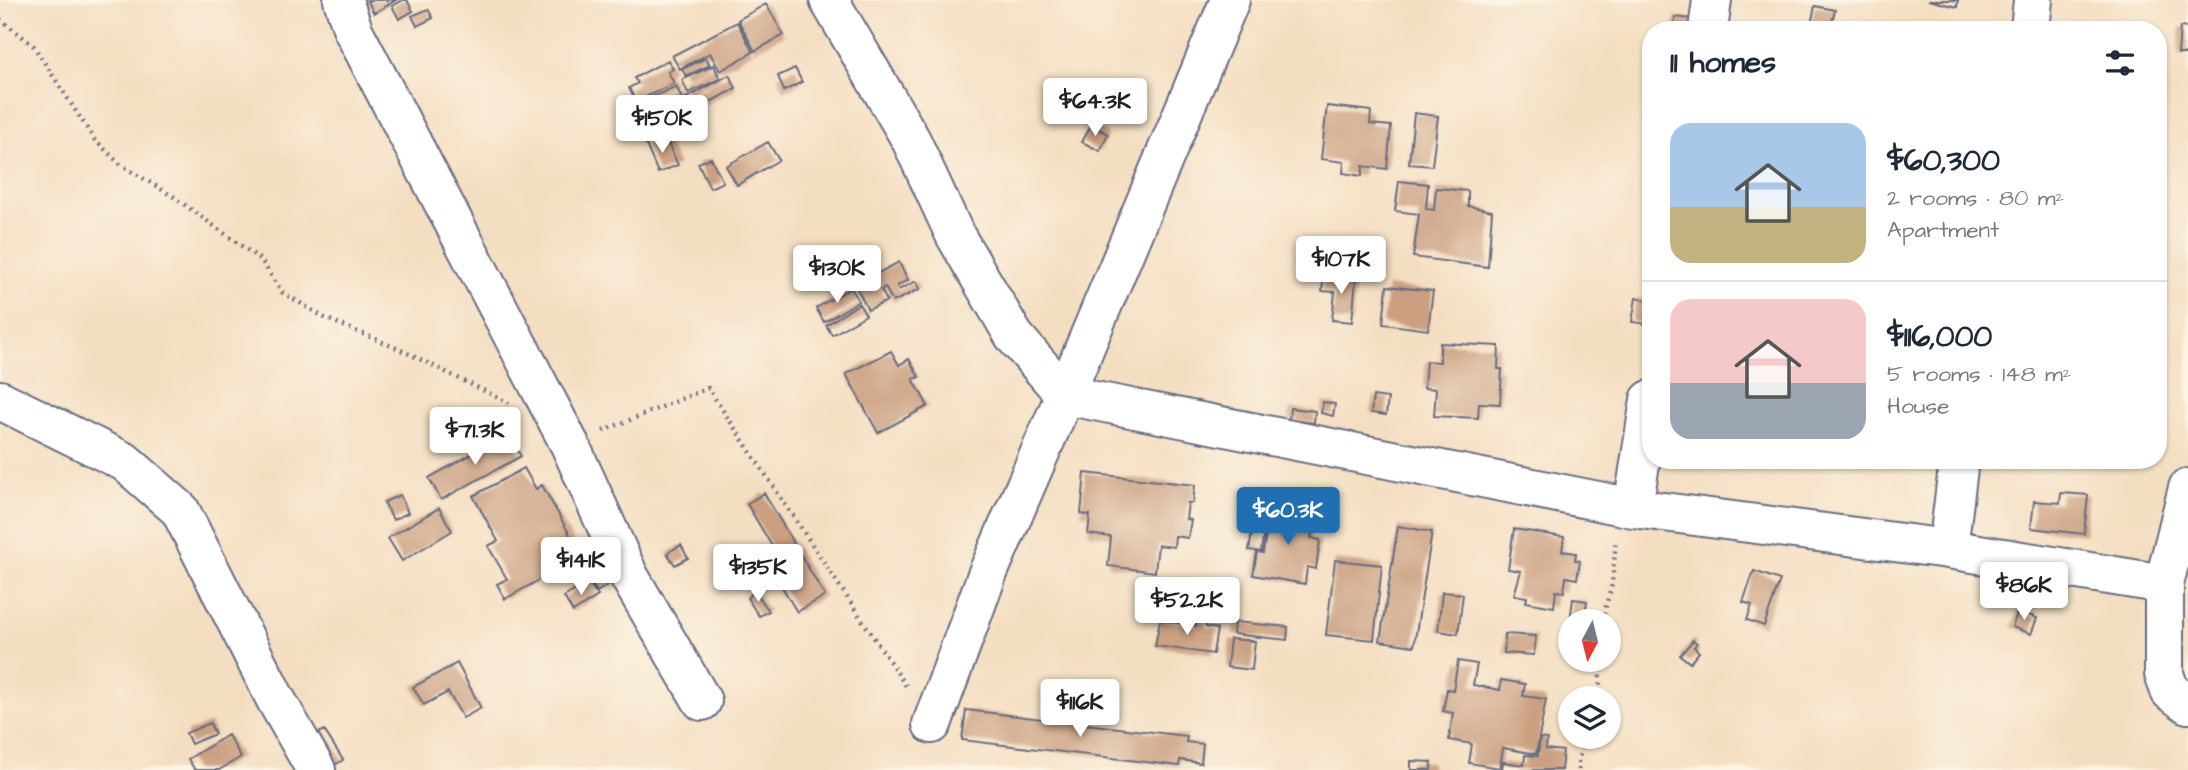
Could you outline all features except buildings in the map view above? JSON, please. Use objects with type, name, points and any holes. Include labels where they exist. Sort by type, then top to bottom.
[{"type":"street","points":[[343,0],[353,30],[570,445],[629,576],[702,701]]},
{"type":"street","points":[[829,0],[911,141],[955,235],[1014,336],[1065,395],[1633,508],[1948,549],[2164,584]]},
{"type":"street","points":[[932,724],[987,575],[1230,0]]},
{"type":"street","points":[[1709,21],[1712,0]]},
{"type":"street","points":[[2031,21],[2034,0]]},
{"type":"street","points":[[0,400],[125,462],[180,510],[275,698],[316,770]]},
{"type":"street","points":[[1633,508],[1642,451]]},
{"type":"street","points":[[1948,549],[1958,469]]},
{"type":"street","points":[[2188,488],[2164,584],[2164,674],[2170,691],[2188,704]]},
{"type":"path","points":[[0,19],[33,45],[94,139],[121,166],[174,197],[261,260],[282,292],[325,318],[399,349],[513,405]]},
{"type":"path","points":[[570,445],[708,388],[932,724]]},
{"type":"path","points":[[1605,609],[1612,584],[1616,536],[1633,508]]},
{"type":"path","points":[[1579,770],[1582,749]]}]
